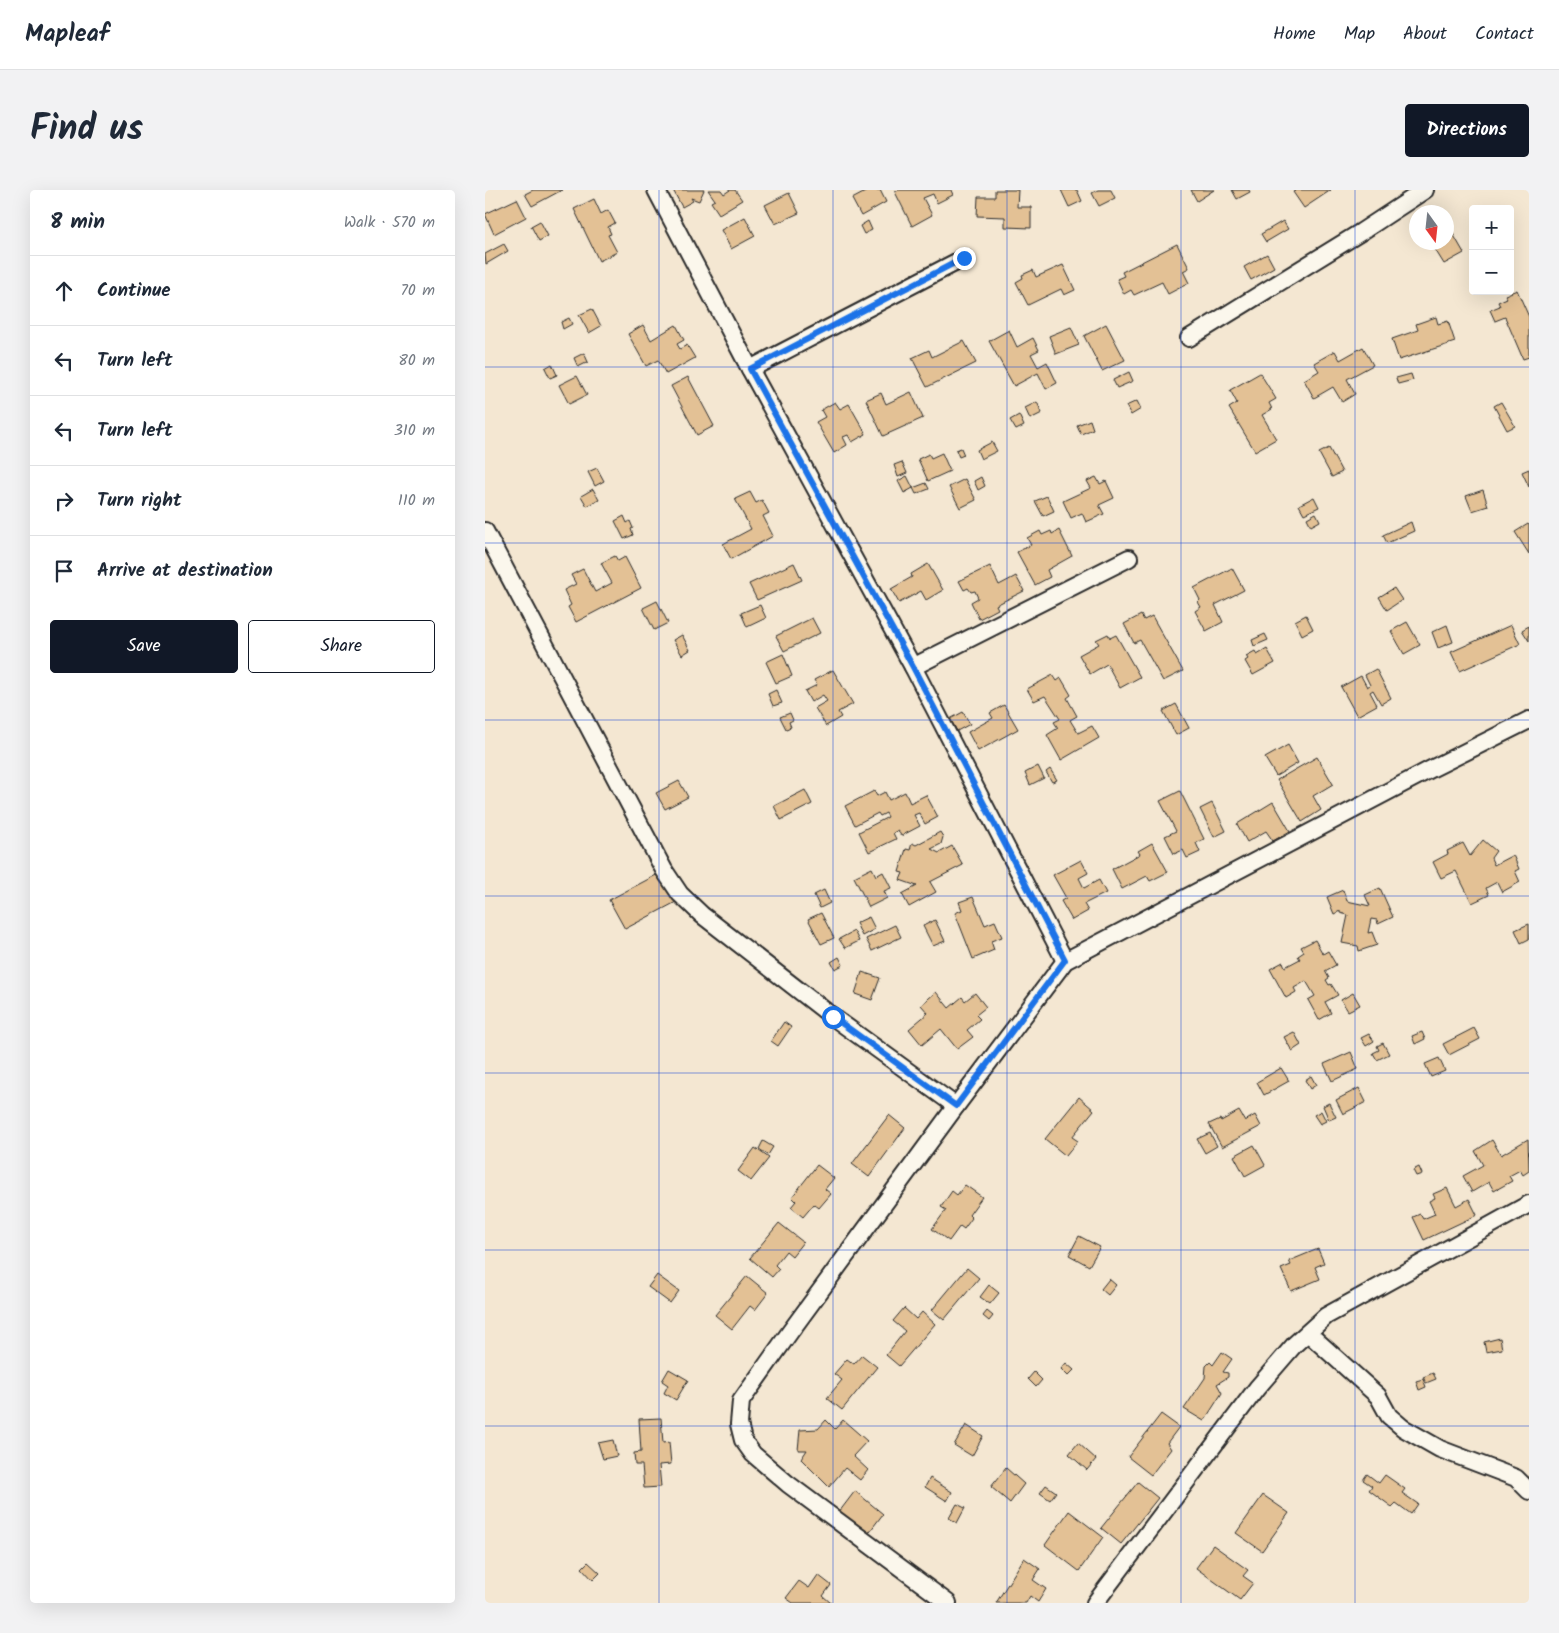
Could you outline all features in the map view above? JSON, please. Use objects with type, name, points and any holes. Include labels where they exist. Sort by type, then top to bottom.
[{"type":"street","points":[[656,190],[750,369],[913,667],[1065,960]]},
{"type":"street","points":[[1189,338],[1361,232],[1425,190]]},
{"type":"street","points":[[750,369],[964,258]]},
{"type":"street","points":[[485,531],[664,870],[680,894],[702,915],[750,954],[956,1106]]},
{"type":"street","points":[[913,667],[1129,558]]},
{"type":"street","points":[[948,1603],[788,1484],[753,1454],[743,1440],[739,1424],[741,1401],[1065,960],[1431,769],[1529,720]]},
{"type":"street","points":[[1095,1603],[1257,1388],[1295,1344],[1326,1316],[1529,1204]]},
{"type":"street","points":[[1308,1333],[1378,1396],[1389,1416],[1403,1428],[1439,1449],[1516,1478],[1529,1491]]},
{"type":"building","points":[[533,190],[562,190],[532,206],[525,194]]},
{"type":"building","points":[[673,190],[704,190],[699,201],[691,198],[693,201],[682,207]]},
{"type":"building","points":[[708,190],[721,190],[724,194],[730,190],[735,190],[742,200],[719,214],[711,202],[715,200]]},
{"type":"building","points":[[869,190],[880,190],[886,202],[861,216],[852,199]]},
{"type":"building","points":[[899,190],[951,190],[953,195],[937,203],[933,194],[923,198],[932,215],[912,226],[895,192]]},
{"type":"building","points":[[995,190],[1018,190],[1017,207],[1031,207],[1031,228],[1005,227],[1005,217],[977,216],[978,197],[995,197]]},
{"type":"building","points":[[1061,190],[1077,190],[1082,201],[1069,207]]},
{"type":"building","points":[[1098,190],[1111,190],[1115,198],[1099,206],[1092,193]]},
{"type":"building","points":[[1191,190],[1214,190],[1197,201]]},
{"type":"building","points":[[1232,190],[1249,190],[1250,192],[1237,199]]},
{"type":"building","points":[[1297,190],[1331,190],[1304,208],[1293,192]]},
{"type":"building","points":[[789,193],[799,213],[775,224],[765,205]]},
{"type":"building","points":[[517,199],[526,217],[494,234],[485,214]]},
{"type":"building","points":[[594,199],[601,214],[608,210],[615,223],[608,227],[611,234],[608,235],[617,252],[599,261],[574,209]]},
{"type":"building","points":[[745,217],[755,236],[731,249],[721,230]]},
{"type":"building","points":[[540,221],[548,236],[539,241],[531,226]]},
{"type":"building","points":[[868,221],[872,230],[864,234],[860,226]]},
{"type":"building","points":[[1283,221],[1288,229],[1266,242],[1261,234]]},
{"type":"building","points":[[1454,236],[1464,253],[1444,264],[1435,250],[1454,250]]},
{"type":"building","points":[[504,244],[508,251],[486,264],[485,254]]},
{"type":"building","points":[[1177,244],[1189,268],[1183,271],[1189,283],[1168,294],[1162,282],[1134,295],[1131,290],[1124,294],[1117,279],[1124,276],[1122,272]]},
{"type":"building","points":[[1267,254],[1274,267],[1251,280],[1244,267]]},
{"type":"building","points":[[1063,265],[1075,290],[1064,295],[1061,289],[1028,305],[1016,282],[1023,278],[1022,275],[1033,270],[1036,277]]},
{"type":"building","points":[[1517,290],[1529,317],[1529,357],[1523,359],[1505,317],[1495,321],[1490,310],[1500,306],[1498,302],[1507,298],[1505,295],[1514,295],[1514,291]]},
{"type":"building","points":[[592,309],[601,326],[589,333],[579,315]]},
{"type":"building","points":[[1436,317],[1438,324],[1448,321],[1455,342],[1399,360],[1392,339],[1418,330],[1416,324]]},
{"type":"building","points":[[569,318],[572,324],[563,329],[561,322]]},
{"type":"building","points":[[1106,324],[1125,360],[1102,371],[1084,336]]},
{"type":"building","points":[[643,325],[651,340],[676,325],[684,340],[677,344],[680,349],[687,345],[695,358],[666,374],[658,360],[646,366],[628,334]]},
{"type":"building","points":[[1071,327],[1079,345],[1056,354],[1049,336]]},
{"type":"building","points":[[1009,330],[1017,347],[1033,338],[1039,350],[1031,354],[1038,367],[1047,362],[1057,383],[1046,389],[1038,373],[1014,386],[989,341]]},
{"type":"building","points":[[964,341],[976,363],[927,387],[912,358],[929,350],[932,357]]},
{"type":"building","points":[[1363,347],[1373,365],[1347,379],[1355,394],[1342,402],[1333,387],[1314,398],[1304,380],[1319,371],[1314,363],[1335,351],[1340,360]]},
{"type":"building","points":[[584,353],[588,362],[578,367],[574,358]]},
{"type":"building","points":[[552,364],[557,375],[550,378],[545,368]]},
{"type":"building","points":[[1129,372],[1133,381],[1117,388],[1113,380]]},
{"type":"building","points":[[1260,373],[1276,399],[1269,403],[1272,409],[1262,415],[1276,439],[1255,451],[1229,408],[1237,403],[1230,390]]},
{"type":"building","points":[[1411,374],[1413,380],[1398,384],[1396,378]]},
{"type":"building","points":[[577,376],[587,395],[569,404],[559,385]]},
{"type":"building","points":[[688,377],[714,426],[697,435],[671,386]]},
{"type":"building","points":[[911,392],[923,418],[883,436],[866,400],[881,393],[886,404]]},
{"type":"building","points":[[1137,401],[1141,409],[1131,415],[1126,406]]},
{"type":"building","points":[[835,402],[840,409],[849,404],[866,434],[852,442],[848,435],[843,437],[847,445],[834,453],[816,422],[825,417],[821,410]]},
{"type":"building","points":[[1037,402],[1042,413],[1030,419],[1025,408]]},
{"type":"building","points":[[1501,402],[1515,426],[1507,430],[1494,406]]},
{"type":"building","points":[[1019,415],[1024,426],[1016,430],[1010,420]]},
{"type":"building","points":[[1090,420],[1093,429],[1081,434],[1077,425]]},
{"type":"building","points":[[992,442],[997,451],[981,459],[977,450]]},
{"type":"building","points":[[961,448],[964,455],[959,457],[956,450]]},
{"type":"building","points":[[1329,448],[1342,472],[1332,477],[1319,453]]},
{"type":"building","points":[[942,453],[950,471],[928,481],[918,459],[929,454],[931,458]]},
{"type":"building","points":[[902,462],[907,473],[898,477],[894,465]]},
{"type":"building","points":[[597,468],[604,481],[595,486],[588,472]]},
{"type":"building","points":[[1529,469],[1529,487],[1522,472]]},
{"type":"building","points":[[907,476],[913,488],[904,493],[898,481]]},
{"type":"building","points":[[981,477],[985,486],[978,490],[974,481]]},
{"type":"building","points":[[1096,477],[1100,484],[1106,481],[1114,498],[1099,505],[1104,514],[1086,522],[1082,513],[1071,518],[1063,501],[1091,488],[1087,481]]},
{"type":"building","points":[[965,479],[976,500],[960,508],[949,487]]},
{"type":"building","points":[[926,483],[929,489],[916,494],[913,488]]},
{"type":"building","points":[[593,489],[599,500],[587,506],[581,496]]},
{"type":"building","points":[[1483,490],[1488,506],[1472,511],[1466,496]]},
{"type":"building","points":[[750,492],[756,503],[762,500],[769,513],[763,516],[773,536],[731,559],[723,544],[751,529],[735,499]]},
{"type":"building","points":[[1047,496],[1054,511],[1043,516],[1035,501]]},
{"type":"building","points":[[1314,497],[1319,507],[1304,514],[1299,505]]},
{"type":"building","points":[[1316,513],[1320,521],[1311,526],[1307,518]]},
{"type":"building","points":[[624,516],[627,523],[630,521],[633,535],[624,539],[615,521]]},
{"type":"building","points":[[1411,522],[1414,531],[1387,543],[1383,535]]},
{"type":"building","points":[[1529,525],[1529,554],[1515,532]]},
{"type":"building","points":[[1059,530],[1072,556],[1047,570],[1050,577],[1035,585],[1017,552],[1031,545],[1027,538],[1040,531],[1042,535],[1051,531],[1052,534]]},
{"type":"building","points":[[615,556],[618,561],[625,557],[641,588],[576,622],[568,607],[571,605],[564,590],[576,584],[571,575],[583,569],[595,592],[612,583],[601,563]]},
{"type":"building","points":[[794,563],[802,580],[757,600],[749,584]]},
{"type":"building","points":[[928,564],[943,590],[926,600],[921,591],[899,603],[891,589],[912,577],[911,574]]},
{"type":"building","points":[[990,566],[999,585],[1016,576],[1024,591],[996,605],[998,609],[979,619],[971,602],[978,598],[975,591],[971,592],[968,588],[964,590],[959,581]]},
{"type":"building","points":[[1232,568],[1244,590],[1215,605],[1223,622],[1206,631],[1195,611],[1201,607],[1194,588]]},
{"type":"building","points":[[1394,588],[1402,600],[1387,610],[1379,597]]},
{"type":"building","points":[[657,601],[668,623],[654,630],[643,608]]},
{"type":"building","points":[[760,605],[766,618],[747,627],[741,613]]},
{"type":"building","points":[[1141,615],[1144,620],[1152,616],[1183,671],[1163,681],[1140,640],[1134,643],[1124,624]]},
{"type":"building","points":[[1306,615],[1313,629],[1302,635],[1295,621]]},
{"type":"building","points":[[812,618],[820,633],[784,651],[776,636]]},
{"type":"building","points":[[1407,622],[1420,645],[1404,654],[1391,631]]},
{"type":"building","points":[[1447,625],[1453,642],[1438,648],[1432,632]]},
{"type":"building","points":[[1511,625],[1520,644],[1460,671],[1451,652]]},
{"type":"building","points":[[1529,626],[1529,641],[1522,630]]},
{"type":"building","points":[[1108,634],[1110,638],[1116,635],[1140,677],[1120,688],[1107,664],[1090,674],[1079,655],[1099,644],[1096,640]]},
{"type":"building","points":[[1265,634],[1268,640],[1254,646],[1252,640]]},
{"type":"building","points":[[682,635],[690,650],[682,655],[673,640]]},
{"type":"building","points":[[1267,649],[1275,663],[1253,675],[1245,661],[1248,659],[1246,656],[1255,651],[1257,655]]},
{"type":"building","points":[[783,654],[792,676],[776,683],[766,662]]},
{"type":"building","points":[[1376,669],[1391,698],[1381,704],[1373,690],[1370,692],[1377,705],[1357,716],[1341,687],[1361,676],[1367,687],[1370,685],[1365,675]]},
{"type":"building","points":[[833,670],[853,704],[838,712],[841,717],[826,726],[815,708],[827,701],[823,695],[811,702],[805,691],[817,685],[814,680]]},
{"type":"building","points":[[1053,675],[1057,681],[1061,678],[1071,695],[1067,698],[1077,716],[1070,720],[1078,733],[1092,726],[1099,738],[1061,760],[1047,735],[1058,728],[1054,722],[1060,719],[1045,696],[1034,701],[1027,689]]},
{"type":"building","points":[[776,690],[782,703],[773,706],[768,694]]},
{"type":"building","points":[[1176,704],[1189,728],[1176,735],[1163,711]]},
{"type":"building","points":[[1004,705],[1018,729],[978,751],[968,732],[993,718],[990,713]]},
{"type":"building","points":[[963,712],[970,724],[957,731],[950,719]]},
{"type":"building","points":[[790,713],[793,720],[789,722],[791,727],[786,729],[780,717]]},
{"type":"building","points":[[1288,745],[1298,763],[1276,776],[1265,758]]},
{"type":"building","points":[[1317,757],[1333,784],[1313,796],[1321,810],[1302,822],[1277,780]]},
{"type":"building","points":[[1038,766],[1044,778],[1030,785],[1025,773]]},
{"type":"building","points":[[1050,769],[1057,780],[1052,782],[1046,772]]},
{"type":"building","points":[[679,781],[688,797],[665,809],[656,793]]},
{"type":"building","points":[[805,790],[812,804],[781,820],[774,806]]},
{"type":"building","points":[[874,791],[877,796],[885,792],[889,800],[905,792],[910,803],[926,795],[938,817],[925,824],[919,813],[914,815],[920,826],[901,836],[898,830],[893,833],[896,839],[869,852],[859,832],[888,817],[886,813],[880,816],[878,813],[855,825],[845,806]]},
{"type":"building","points":[[1180,791],[1204,839],[1196,843],[1200,852],[1187,858],[1183,850],[1174,854],[1165,836],[1176,831],[1160,801]]},
{"type":"building","points":[[1273,802],[1290,831],[1273,841],[1266,831],[1247,842],[1237,824]]},
{"type":"building","points":[[1212,803],[1226,831],[1214,837],[1200,809]]},
{"type":"building","points":[[940,832],[943,837],[941,844],[931,849],[939,853],[952,846],[963,865],[930,882],[936,892],[909,907],[902,894],[917,886],[900,880],[903,873],[899,872],[906,849],[910,850],[912,843],[916,845]]},
{"type":"building","points":[[1483,840],[1496,851],[1491,858],[1494,865],[1513,855],[1519,869],[1515,871],[1520,882],[1502,892],[1497,882],[1486,888],[1489,895],[1472,903],[1456,871],[1441,878],[1433,862],[1448,854],[1447,851],[1463,843],[1470,856]]},
{"type":"building","points":[[1152,843],[1168,872],[1150,881],[1147,876],[1122,889],[1112,869],[1140,854],[1138,851]]},
{"type":"building","points":[[1081,860],[1088,873],[1079,878],[1084,888],[1099,880],[1106,893],[1084,904],[1088,911],[1072,920],[1061,901],[1066,898],[1053,875]]},
{"type":"building","points":[[872,868],[876,876],[883,872],[891,888],[884,891],[887,898],[869,907],[854,877]]},
{"type":"building","points":[[660,873],[676,902],[625,929],[609,900]]},
{"type":"building","points":[[1380,888],[1393,917],[1378,924],[1377,920],[1371,919],[1368,933],[1372,932],[1377,945],[1359,951],[1358,946],[1342,943],[1348,915],[1340,913],[1340,911],[1334,914],[1327,897],[1343,890],[1347,901],[1370,906],[1365,895]]},
{"type":"building","points":[[824,890],[830,903],[820,908],[814,895]]},
{"type":"building","points":[[973,897],[985,925],[995,921],[1002,937],[991,941],[994,950],[973,959],[955,913],[962,910],[959,902]]},
{"type":"building","points":[[821,913],[834,938],[821,944],[808,919]]},
{"type":"building","points":[[869,917],[875,929],[862,936],[856,923]]},
{"type":"building","points":[[935,920],[945,941],[933,946],[923,926]]},
{"type":"building","points":[[1529,924],[1529,939],[1521,943],[1515,930]]},
{"type":"building","points":[[895,925],[901,937],[872,951],[866,939]]},
{"type":"building","points":[[854,931],[859,941],[845,948],[839,939]]},
{"type":"building","points":[[1315,940],[1323,954],[1328,951],[1336,965],[1325,971],[1329,978],[1326,980],[1338,995],[1325,1002],[1331,1013],[1319,1020],[1308,1000],[1315,996],[1306,981],[1294,988],[1296,992],[1286,998],[1270,969],[1283,962],[1285,967],[1300,959],[1298,956],[1304,952],[1301,947]]},
{"type":"building","points":[[839,957],[843,965],[835,969],[831,962]]},
{"type":"building","points":[[862,972],[880,978],[872,1000],[855,994]]},
{"type":"building","points":[[936,992],[949,1008],[962,997],[965,1001],[975,993],[986,1007],[976,1015],[980,1019],[967,1030],[973,1037],[957,1049],[941,1029],[922,1045],[909,1029],[928,1013],[921,1005]]},
{"type":"building","points":[[1353,993],[1360,1005],[1348,1011],[1341,1000]]},
{"type":"building","points":[[784,1022],[791,1027],[778,1046],[771,1041]]},
{"type":"building","points":[[1474,1028],[1480,1039],[1449,1055],[1443,1044]]},
{"type":"building","points":[[1294,1032],[1301,1045],[1292,1051],[1284,1037]]},
{"type":"building","points":[[1422,1032],[1425,1039],[1415,1044],[1412,1036]]},
{"type":"building","points":[[1369,1034],[1374,1041],[1366,1046],[1361,1038]]},
{"type":"building","points":[[1383,1043],[1389,1054],[1377,1060],[1373,1053],[1379,1050],[1377,1046]]},
{"type":"building","points":[[1351,1052],[1358,1069],[1332,1081],[1324,1064]]},
{"type":"building","points":[[1439,1058],[1445,1071],[1431,1077],[1425,1064]]},
{"type":"building","points":[[1281,1068],[1289,1081],[1264,1095],[1257,1082]]},
{"type":"building","points":[[1311,1076],[1316,1085],[1310,1089],[1305,1080]]},
{"type":"building","points":[[1359,1088],[1366,1102],[1343,1114],[1336,1100]]},
{"type":"building","points":[[1079,1097],[1094,1110],[1072,1137],[1078,1141],[1066,1156],[1045,1139]]},
{"type":"building","points":[[1329,1103],[1336,1117],[1329,1120],[1323,1106]]},
{"type":"building","points":[[1239,1111],[1245,1121],[1255,1115],[1261,1126],[1222,1147],[1209,1124],[1220,1119],[1221,1121]]},
{"type":"building","points":[[1321,1111],[1326,1121],[1320,1124],[1314,1115]]},
{"type":"building","points":[[889,1115],[905,1128],[869,1177],[852,1164]]},
{"type":"building","points":[[1210,1133],[1217,1146],[1205,1153],[1197,1139]]},
{"type":"building","points":[[1528,1139],[1529,1171],[1523,1175],[1520,1170],[1509,1176],[1512,1181],[1494,1191],[1489,1182],[1472,1192],[1463,1176],[1483,1165],[1475,1151],[1492,1140],[1501,1155]]},
{"type":"building","points":[[763,1141],[773,1147],[768,1155],[759,1149]]},
{"type":"building","points":[[1254,1145],[1265,1165],[1245,1176],[1234,1156]]},
{"type":"building","points":[[755,1148],[769,1158],[751,1181],[738,1171]]},
{"type":"building","points":[[817,1165],[834,1178],[825,1189],[831,1194],[819,1208],[814,1204],[803,1217],[791,1207],[796,1201],[792,1197]]},
{"type":"building","points":[[1419,1167],[1422,1174],[1416,1176],[1413,1170]]},
{"type":"building","points":[[965,1185],[982,1197],[969,1215],[972,1218],[964,1229],[960,1226],[949,1241],[932,1229],[946,1210],[941,1207],[952,1191],[957,1195]]},
{"type":"building","points":[[1447,1188],[1456,1206],[1469,1199],[1477,1215],[1424,1240],[1413,1217],[1420,1214],[1423,1219],[1435,1214],[1429,1201],[1435,1198],[1433,1194]]},
{"type":"building","points":[[779,1223],[803,1242],[792,1256],[786,1251],[775,1265],[779,1269],[772,1277],[750,1258]]},
{"type":"building","points":[[1079,1236],[1100,1247],[1089,1266],[1069,1255]]},
{"type":"building","points":[[1318,1249],[1324,1263],[1315,1267],[1320,1279],[1291,1291],[1281,1269],[1291,1265],[1289,1261]]},
{"type":"building","points":[[967,1268],[979,1278],[944,1320],[932,1310]]},
{"type":"building","points":[[657,1275],[679,1291],[670,1303],[648,1287]]},
{"type":"building","points":[[747,1276],[768,1293],[755,1310],[750,1306],[732,1329],[715,1315]]},
{"type":"building","points":[[1109,1279],[1116,1285],[1108,1295],[1101,1289]]},
{"type":"building","points":[[989,1285],[999,1293],[990,1304],[980,1297]]},
{"type":"building","points":[[904,1308],[916,1319],[922,1312],[935,1324],[899,1366],[886,1355],[905,1331],[893,1321]]},
{"type":"building","points":[[987,1311],[993,1316],[989,1321],[983,1316]]},
{"type":"building","points":[[1500,1338],[1502,1349],[1486,1352],[1484,1342]]},
{"type":"building","points":[[1222,1352],[1232,1359],[1223,1372],[1228,1373],[1228,1377],[1217,1384],[1222,1393],[1204,1421],[1184,1409],[1205,1378],[1206,1366],[1210,1362],[1213,1365]]},
{"type":"building","points":[[862,1355],[877,1367],[842,1410],[827,1398],[842,1380],[834,1374],[847,1359],[854,1364]]},
{"type":"building","points":[[1066,1363],[1074,1370],[1068,1376],[1061,1369]]},
{"type":"building","points":[[669,1369],[688,1380],[676,1400],[664,1393],[668,1385],[662,1381]]},
{"type":"building","points":[[1034,1372],[1042,1380],[1036,1387],[1028,1379]]},
{"type":"building","points":[[1433,1373],[1436,1379],[1426,1383],[1423,1377]]},
{"type":"building","points":[[1423,1379],[1426,1387],[1419,1390],[1416,1381]]},
{"type":"building","points":[[1161,1414],[1179,1427],[1167,1443],[1171,1449],[1151,1475],[1128,1457]]},
{"type":"building","points":[[661,1418],[663,1443],[669,1442],[671,1464],[659,1465],[661,1487],[644,1488],[642,1465],[635,1465],[634,1453],[641,1452],[639,1419]]},
{"type":"building","points":[[826,1420],[835,1429],[843,1420],[867,1441],[853,1456],[868,1470],[860,1480],[845,1468],[829,1487],[801,1459],[807,1450],[798,1450],[800,1430],[818,1429]]},
{"type":"building","points":[[966,1425],[983,1436],[972,1456],[954,1445]]},
{"type":"building","points":[[613,1440],[617,1456],[603,1459],[598,1443]]},
{"type":"building","points":[[1078,1443],[1096,1459],[1087,1470],[1069,1454]]},
{"type":"building","points":[[1006,1468],[1024,1484],[1010,1503],[991,1487]]},
{"type":"building","points":[[1367,1474],[1379,1483],[1385,1475],[1405,1489],[1402,1493],[1418,1504],[1411,1514],[1396,1503],[1392,1507],[1369,1490],[1372,1486],[1363,1480]]},
{"type":"building","points":[[930,1478],[952,1492],[947,1501],[925,1487]]},
{"type":"building","points":[[1138,1482],[1158,1498],[1121,1544],[1101,1528]]},
{"type":"building","points":[[1046,1485],[1056,1492],[1050,1500],[1040,1493]]},
{"type":"building","points":[[855,1491],[883,1514],[864,1539],[836,1516]]},
{"type":"building","points":[[1263,1495],[1289,1513],[1262,1551],[1236,1533]]},
{"type":"building","points":[[957,1504],[965,1508],[957,1523],[949,1518]]},
{"type":"building","points":[[1069,1511],[1103,1537],[1079,1571],[1045,1545]]},
{"type":"building","points":[[1213,1545],[1248,1570],[1243,1576],[1253,1583],[1240,1600],[1196,1568]]},
{"type":"building","points":[[1024,1558],[1040,1569],[1033,1580],[1046,1589],[1038,1602],[1030,1596],[1026,1603],[996,1603]]},
{"type":"building","points":[[588,1562],[600,1573],[593,1580],[582,1568]]},
{"type":"building","points":[[818,1575],[831,1585],[823,1596],[831,1603],[793,1603],[786,1598],[799,1581],[809,1588]]},
{"type":"route","points":[[833,1017],[956,1106],[1065,960],[913,667],[750,369],[964,258]]}]
